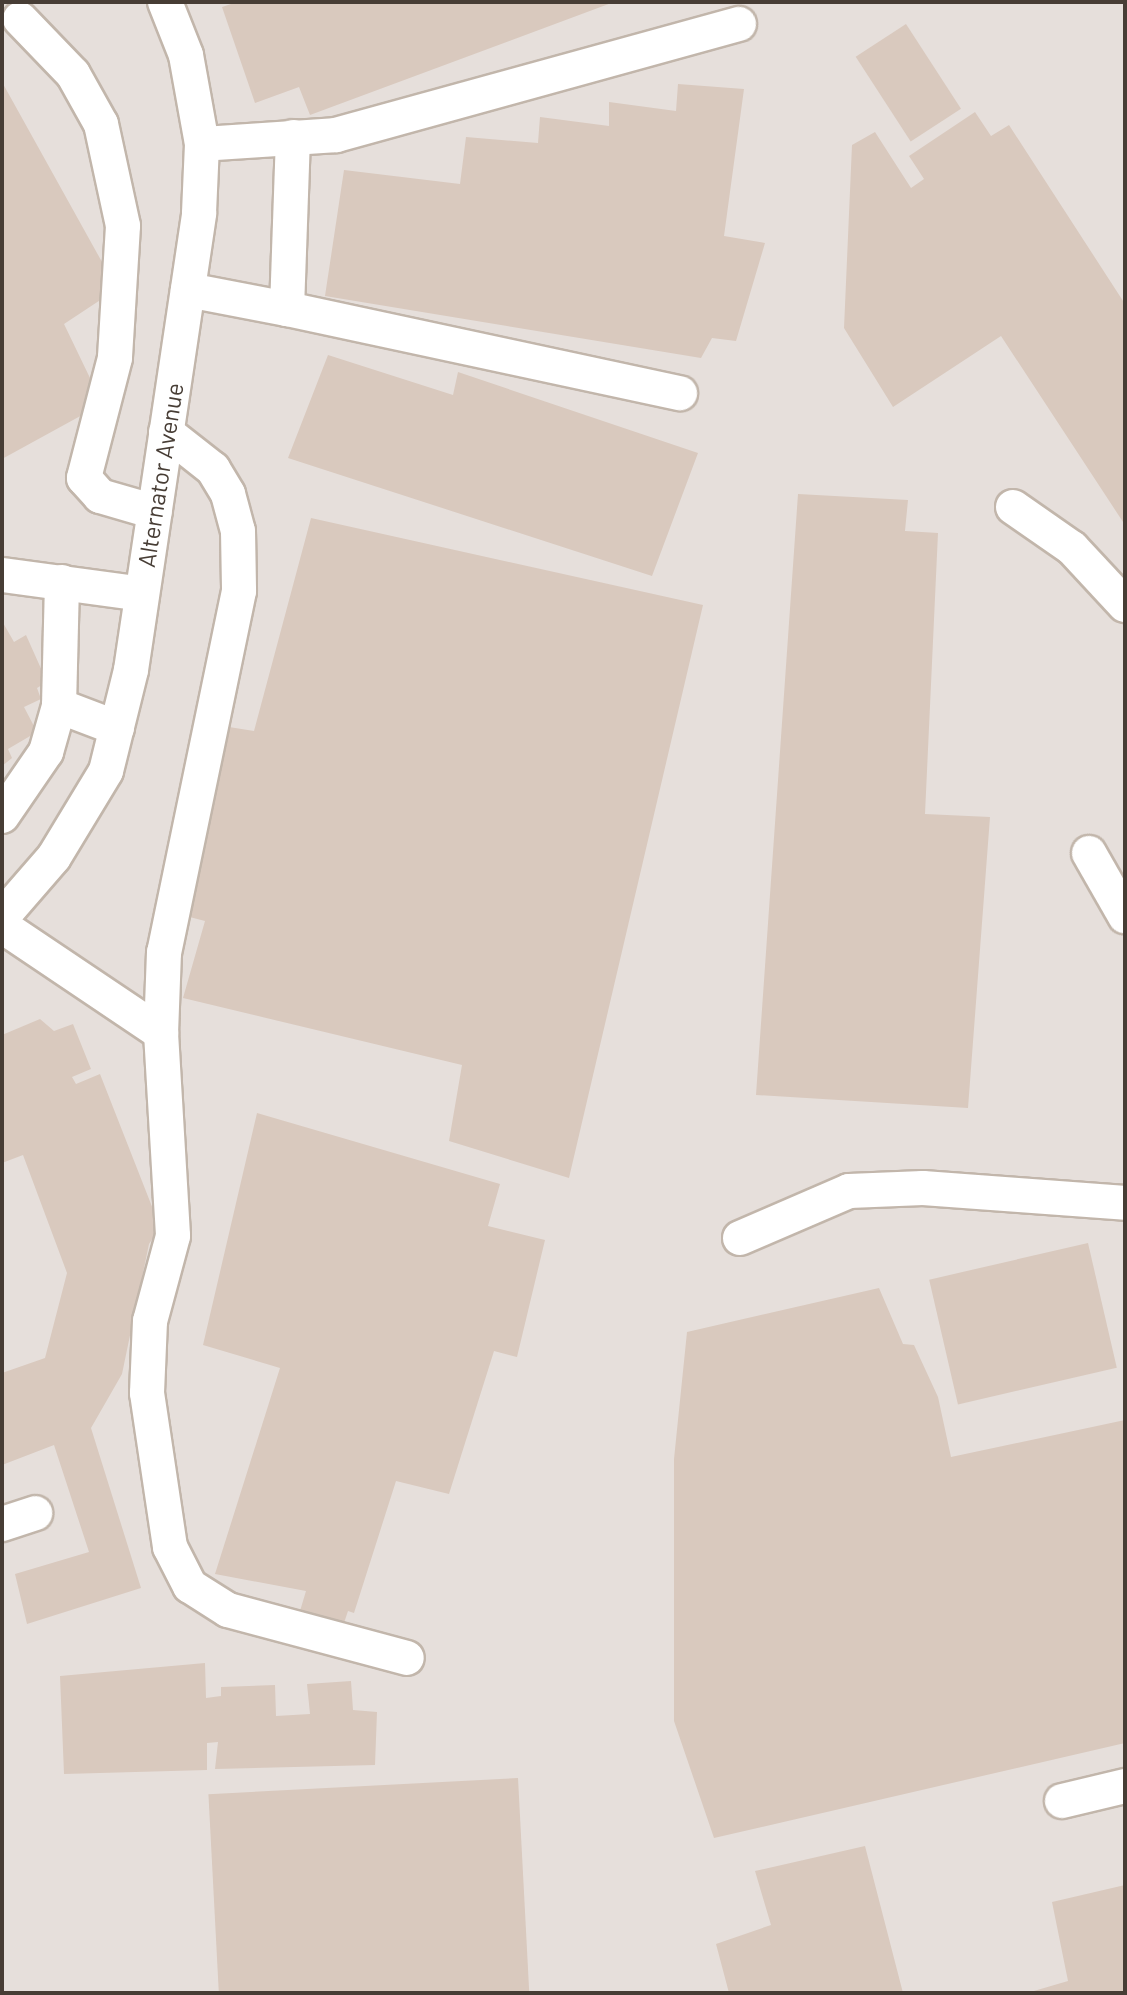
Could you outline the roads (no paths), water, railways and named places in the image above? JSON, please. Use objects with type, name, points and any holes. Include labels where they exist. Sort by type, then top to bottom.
[{"type":"street","name":"Alternator Avenue","points":[[2,917],[54,857],[99,783],[117,728],[142,594],[188,290],[202,144],[186,55],[165,2]]},
{"type":"street","points":[[20,19],[73,74],[101,124],[123,226],[115,358],[84,478],[100,496],[155,512]]},
{"type":"street","points":[[202,144],[336,135],[497,96],[739,24]]},
{"type":"street","points":[[287,309],[293,137]]},
{"type":"street","points":[[188,290],[680,393]]},
{"type":"street","points":[[166,432],[213,469],[228,494],[238,531],[239,591],[172,909],[161,1033],[173,1236],[150,1321],[147,1393],[170,1547],[190,1586],[228,1610],[407,1658]]},
{"type":"street","points":[[1013,507],[1072,548],[1125,605]]},
{"type":"street","points":[[2,575],[142,594]]},
{"type":"street","points":[[2,816],[46,752],[59,706],[62,582]]},
{"type":"street","points":[[59,706],[117,728]]},
{"type":"street","points":[[1089,853],[1124,911]]},
{"type":"street","points":[[2,926],[161,1033]]},
{"type":"street","points":[[740,1238],[849,1191],[923,1188],[1125,1203]]},
{"type":"street","points":[[2,1524],[35,1513]]},
{"type":"street","points":[[1062,1801],[1125,1786]]}]
